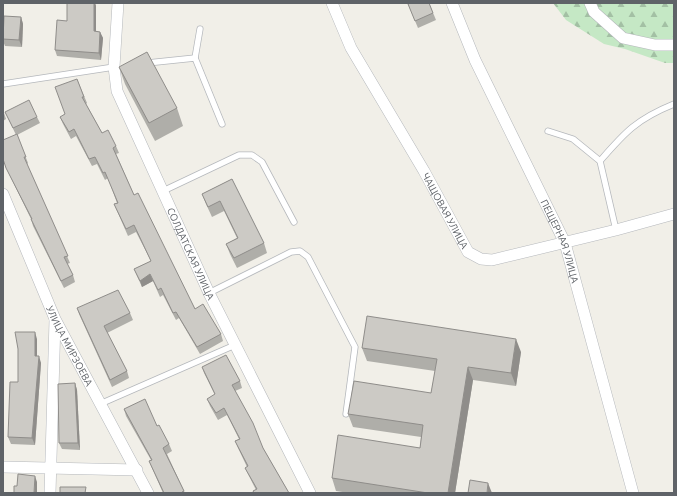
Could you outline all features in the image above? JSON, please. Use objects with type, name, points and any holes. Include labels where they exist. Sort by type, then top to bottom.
[{"type":"street","name":"СОЛДАТСКАЯ УЛИЦА","points":[[118,3],[117,91],[164,191],[209,293],[310,493]]},
{"type":"street","name":"ЧАЩОВАЯ УЛИЦА","points":[[332,3],[351,48],[424,171],[468,252],[481,259],[492,260],[565,243],[674,214]]},
{"type":"street","name":"ПЕЩЕРНАЯ УЛИЦА","points":[[452,3],[475,60],[565,243],[633,493]]},
{"type":"street","points":[[590,3],[594,12],[623,38],[655,45],[674,45]]},
{"type":"street","name":"УЛИЦА МИРЗОЕВА","points":[[3,194],[55,319],[148,493]]},
{"type":"street","points":[[50,493],[55,319]]},
{"type":"street","points":[[3,467],[51,470],[137,470]]},
{"type":"lane","points":[[200,29],[195,58],[222,124]]},
{"type":"lane","points":[[143,64],[195,58]]},
{"type":"lane","points":[[3,84],[118,66]]},
{"type":"lane","points":[[600,161],[628,130],[654,113],[674,104]]},
{"type":"lane","points":[[548,131],[573,138],[600,161],[616,230]]},
{"type":"lane","points":[[164,191],[239,155],[252,155],[262,162],[294,222]]},
{"type":"lane","points":[[209,293],[291,252],[300,251],[308,257],[355,347],[346,414]]},
{"type":"lane","points":[[100,404],[235,345]]},
{"type":"green space","points":[[553,3],[674,3],[674,63],[665,63],[625,49],[604,44],[566,20]]},
{"type":"building","points":[[67,3],[94,3],[94,31],[100,32],[99,53],[55,50],[57,20],[67,21]]},
{"type":"building","points":[[429,3],[433,13],[415,21],[408,4]]},
{"type":"building","points":[[4,16],[21,17],[19,40],[3,39]]},
{"type":"building","points":[[147,52],[177,108],[149,123],[119,67]]},
{"type":"building","points":[[77,79],[84,97],[82,97],[102,133],[108,130],[116,146],[113,148],[134,195],[138,193],[195,309],[203,304],[221,334],[197,347],[176,312],[173,313],[161,288],[158,290],[150,274],[140,281],[134,269],[151,261],[134,225],[126,229],[114,204],[118,203],[105,172],[103,173],[95,157],[89,159],[74,129],[69,132],[60,117],[65,114],[55,87]]},
{"type":"building","points":[[29,100],[37,117],[13,128],[5,112]]},
{"type":"building","points":[[17,134],[26,157],[24,157],[68,256],[64,257],[73,275],[61,281],[3,159],[3,140]]},
{"type":"building","points":[[232,179],[264,243],[234,258],[226,244],[238,238],[220,201],[208,207],[202,194]]},
{"type":"building","points":[[118,290],[130,313],[104,326],[127,371],[110,380],[77,308]]},
{"type":"building","points":[[367,316],[516,339],[511,373],[468,367],[448,493],[428,493],[332,478],[338,435],[420,448],[423,425],[348,414],[354,381],[431,393],[437,359],[362,348]]},
{"type":"building","points":[[15,332],[35,332],[35,356],[39,356],[32,438],[8,437],[10,382],[18,382],[18,349]]},
{"type":"building","points":[[226,355],[240,381],[232,385],[253,423],[263,448],[289,493],[254,493],[253,491],[257,489],[245,468],[248,466],[235,441],[240,439],[224,408],[216,413],[207,399],[215,394],[202,367]]},
{"type":"building","points":[[75,383],[78,443],[59,443],[58,384]]},
{"type":"building","points":[[145,399],[157,426],[159,425],[169,444],[163,448],[184,491],[182,493],[164,493],[149,461],[152,460],[124,409]]},
{"type":"building","points":[[18,474],[35,476],[34,493],[14,493],[14,486],[17,486]]},
{"type":"building","points":[[470,480],[488,483],[487,493],[468,493]]},
{"type":"building","points":[[60,487],[86,487],[85,493],[60,493]]}]
